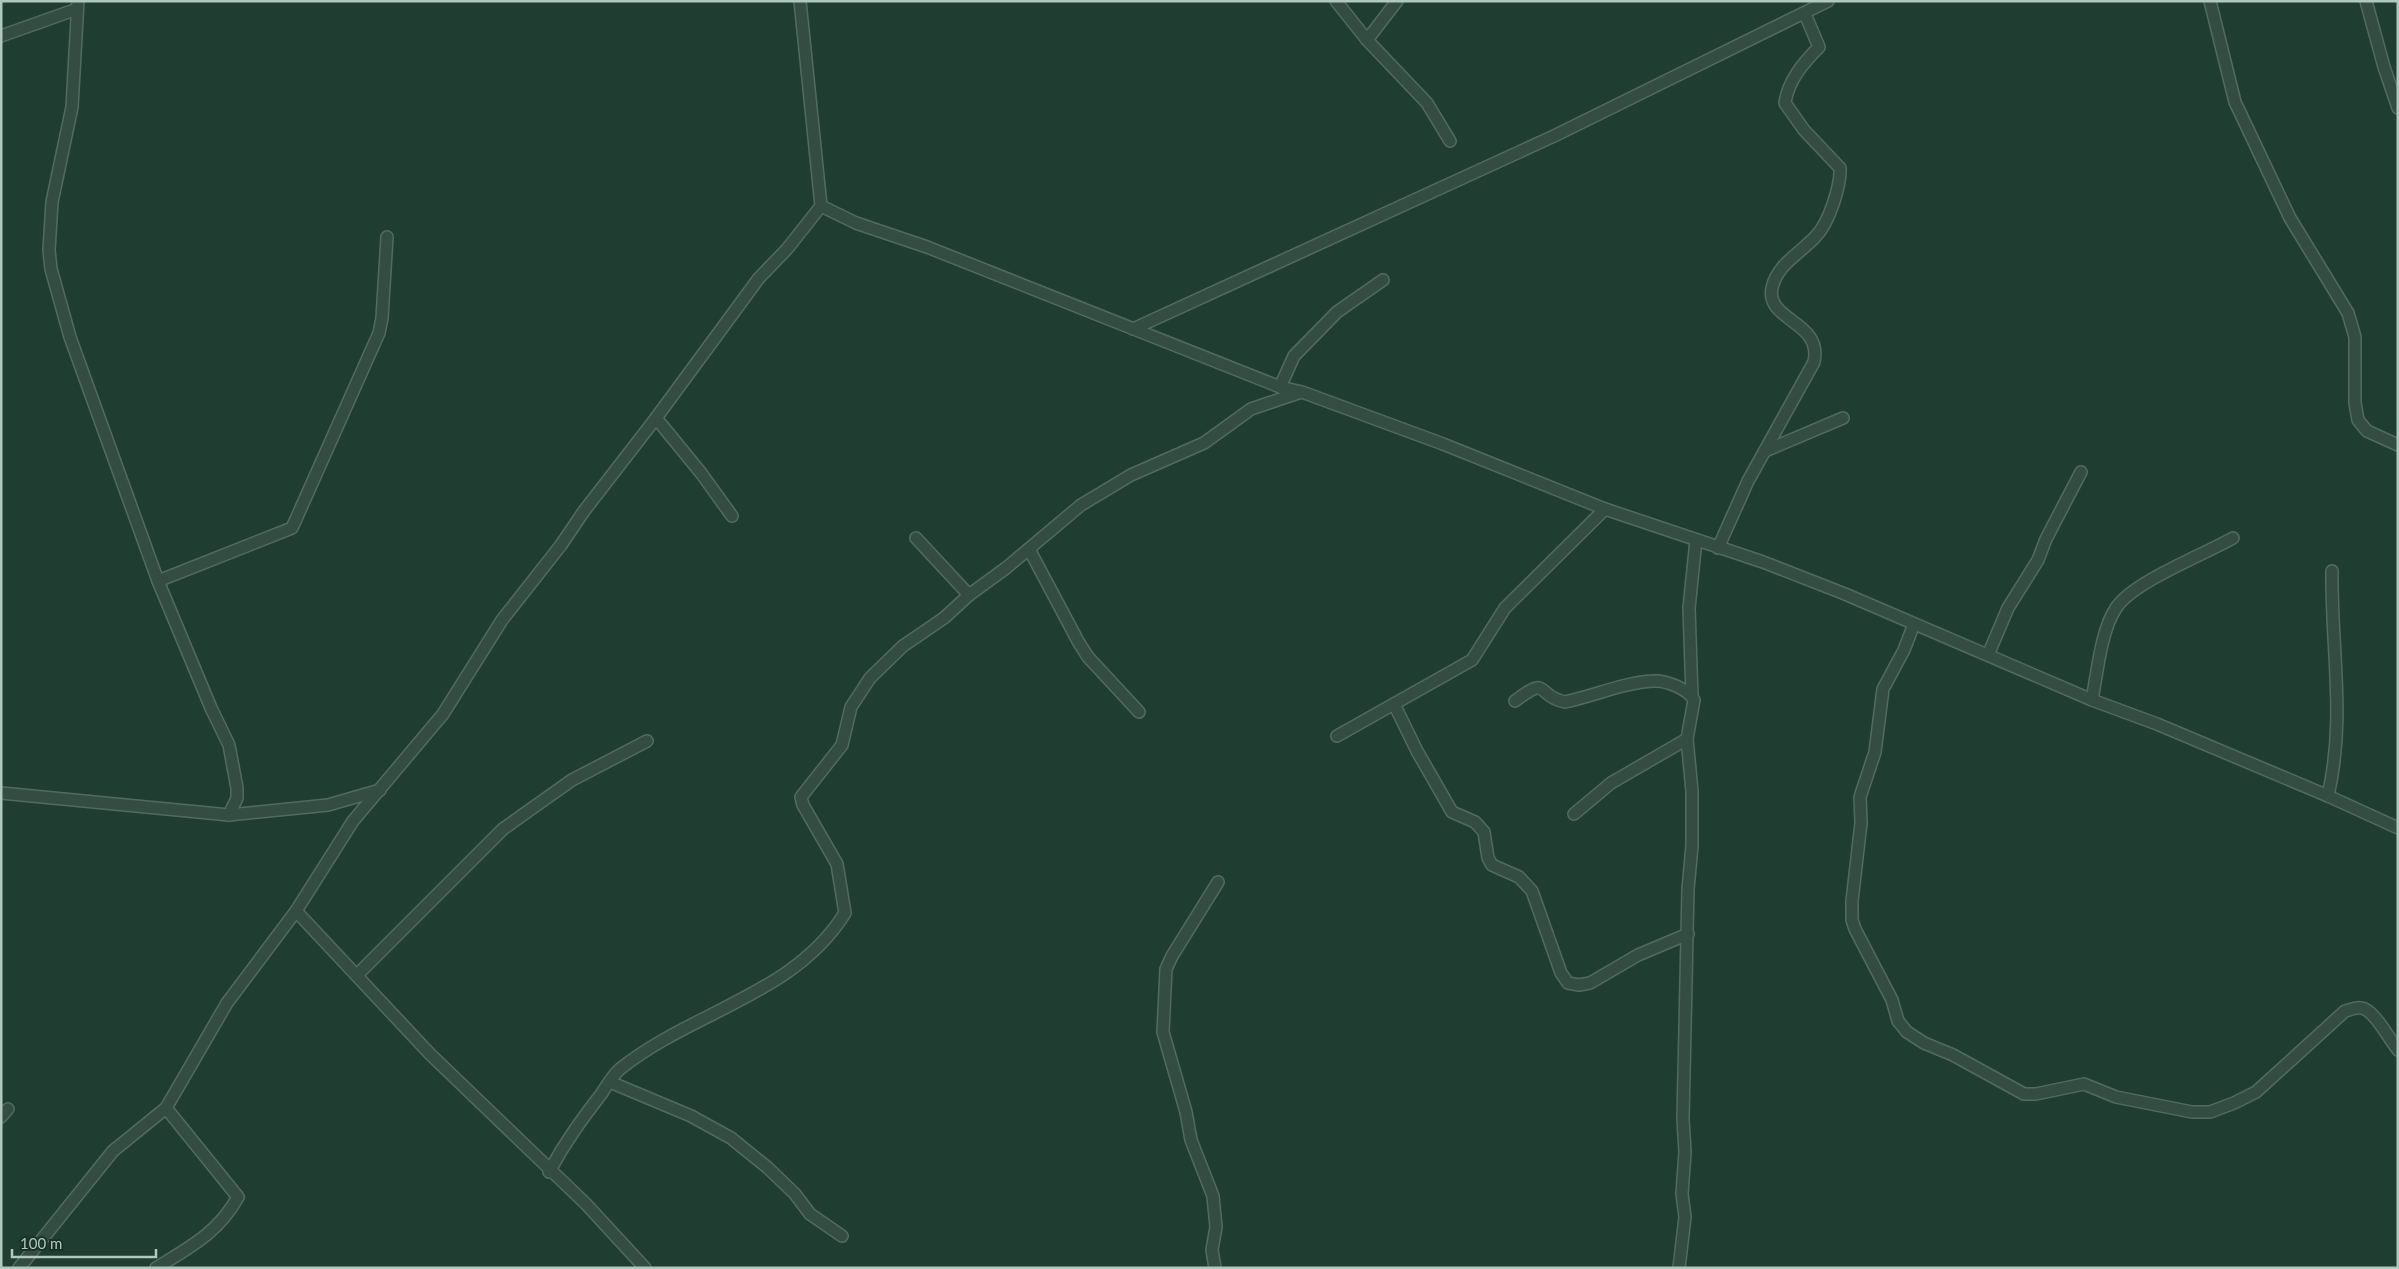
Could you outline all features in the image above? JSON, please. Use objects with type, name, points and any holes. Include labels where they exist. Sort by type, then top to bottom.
[{"type":"street","points":[[19,1268],[113,1151],[166,1108],[227,1003],[296,911],[353,820],[443,714],[502,620],[656,418],[759,278],[787,249],[821,206],[800,1]]},
{"type":"street","points":[[1336,1],[1367,40],[1426,104],[1450,141]]},
{"type":"street","points":[[1367,40],[1397,1]]},
{"type":"street","points":[[1133,329],[1554,136],[1828,1]]},
{"type":"street","points":[[2210,1],[2235,102],[2290,218],[2348,314],[2355,337],[2355,403],[2358,420],[2367,431],[2398,445]]},
{"type":"street","points":[[2366,1],[2384,67],[2398,108]]},
{"type":"street","points":[[1,36],[77,5],[72,108],[53,194],[49,250],[51,269],[70,337],[158,581],[211,708],[230,745],[237,788],[236,798],[229,815]]},
{"type":"street","points":[[1718,548],[1748,481],[1780,419],[1814,362],[1816,350],[1810,336],[1776,307],[1771,290],[1778,271],[1823,228],[1840,179],[1840,168],[1804,130],[1785,103],[1786,92],[1804,61],[1818,47],[1805,14]]},
{"type":"street","points":[[821,206],[856,222],[927,247],[1280,387],[1302,392],[1442,444],[1605,509],[1826,586],[2092,700],[2157,724],[2328,796],[2398,828]]},
{"type":"street","points":[[158,581],[292,528],[378,333],[382,318],[387,237]]},
{"type":"street","points":[[1280,387],[1294,356],[1317,335],[1337,312],[1382,280]]},
{"type":"street","points":[[550,1172],[566,1139],[618,1071],[651,1048],[694,1024],[721,1012],[789,972],[820,945],[838,924],[845,913],[845,906],[837,864],[806,810],[801,797],[842,745],[852,706],[870,678],[903,646],[944,618],[968,595],[1029,549],[1082,505],[1130,476],[1204,443],[1251,409],[1302,392]]},
{"type":"street","points":[[656,418],[701,473],[732,516]]},
{"type":"street","points":[[1765,451],[1843,418]]},
{"type":"street","points":[[1988,655],[2008,608],[2038,560],[2046,539],[2081,472]]},
{"type":"street","points":[[1336,736],[1472,660],[1505,608],[1605,509]]},
{"type":"street","points":[[916,538],[968,595]]},
{"type":"street","points":[[2092,700],[2109,626],[2115,609],[2127,595],[2233,538]]},
{"type":"street","points":[[1679,1268],[1684,1217],[1682,1194],[1685,1152],[1683,1120],[1688,889],[1692,836],[1692,792],[1687,739],[1694,700],[1692,696],[1689,608],[1696,540]]},
{"type":"street","points":[[1029,549],[1084,650],[1139,712]]},
{"type":"street","points":[[2328,796],[2336,763],[2338,719],[2338,694],[2332,633],[2332,571]]},
{"type":"street","points":[[1914,624],[1904,650],[1883,689],[1875,752],[1860,797],[1861,823],[1852,901],[1852,920],[1855,929],[1892,1000],[1898,1021],[1907,1032],[2024,1094],[2036,1094],[2084,1084],[2116,1096],[2192,1112],[2210,1112],[2234,1104],[2256,1092],[2345,1011],[2359,1007],[2366,1009],[2378,1021],[2386,1037],[2398,1050]]},
{"type":"street","points":[[1515,702],[1532,688],[1539,687],[1558,700],[1565,702],[1641,682],[1655,681],[1686,691],[1692,696]]},
{"type":"street","points":[[1394,704],[1417,751],[1452,812],[1475,822],[1484,832],[1488,858],[1492,865],[1519,877],[1532,890],[1560,973],[1568,983],[1579,986],[1590,983],[1638,955],[1688,934]]},
{"type":"street","points":[[1574,814],[1611,783],[1687,739]]},
{"type":"street","points":[[357,975],[503,829],[572,780],[647,741]]},
{"type":"street","points":[[1,793],[229,815],[328,805],[380,790]]},
{"type":"street","points":[[1215,1268],[1212,1250],[1216,1228],[1213,1196],[1191,1140],[1186,1112],[1163,1032],[1166,969],[1172,956],[1218,882]]},
{"type":"street","points":[[296,911],[430,1054],[550,1172],[586,1204],[646,1268]]},
{"type":"street","points":[[610,1082],[691,1116],[731,1138],[775,1174],[795,1194],[810,1214],[842,1236]]},
{"type":"street","points":[[156,1268],[208,1235],[228,1215],[238,1197],[166,1108]]}]
